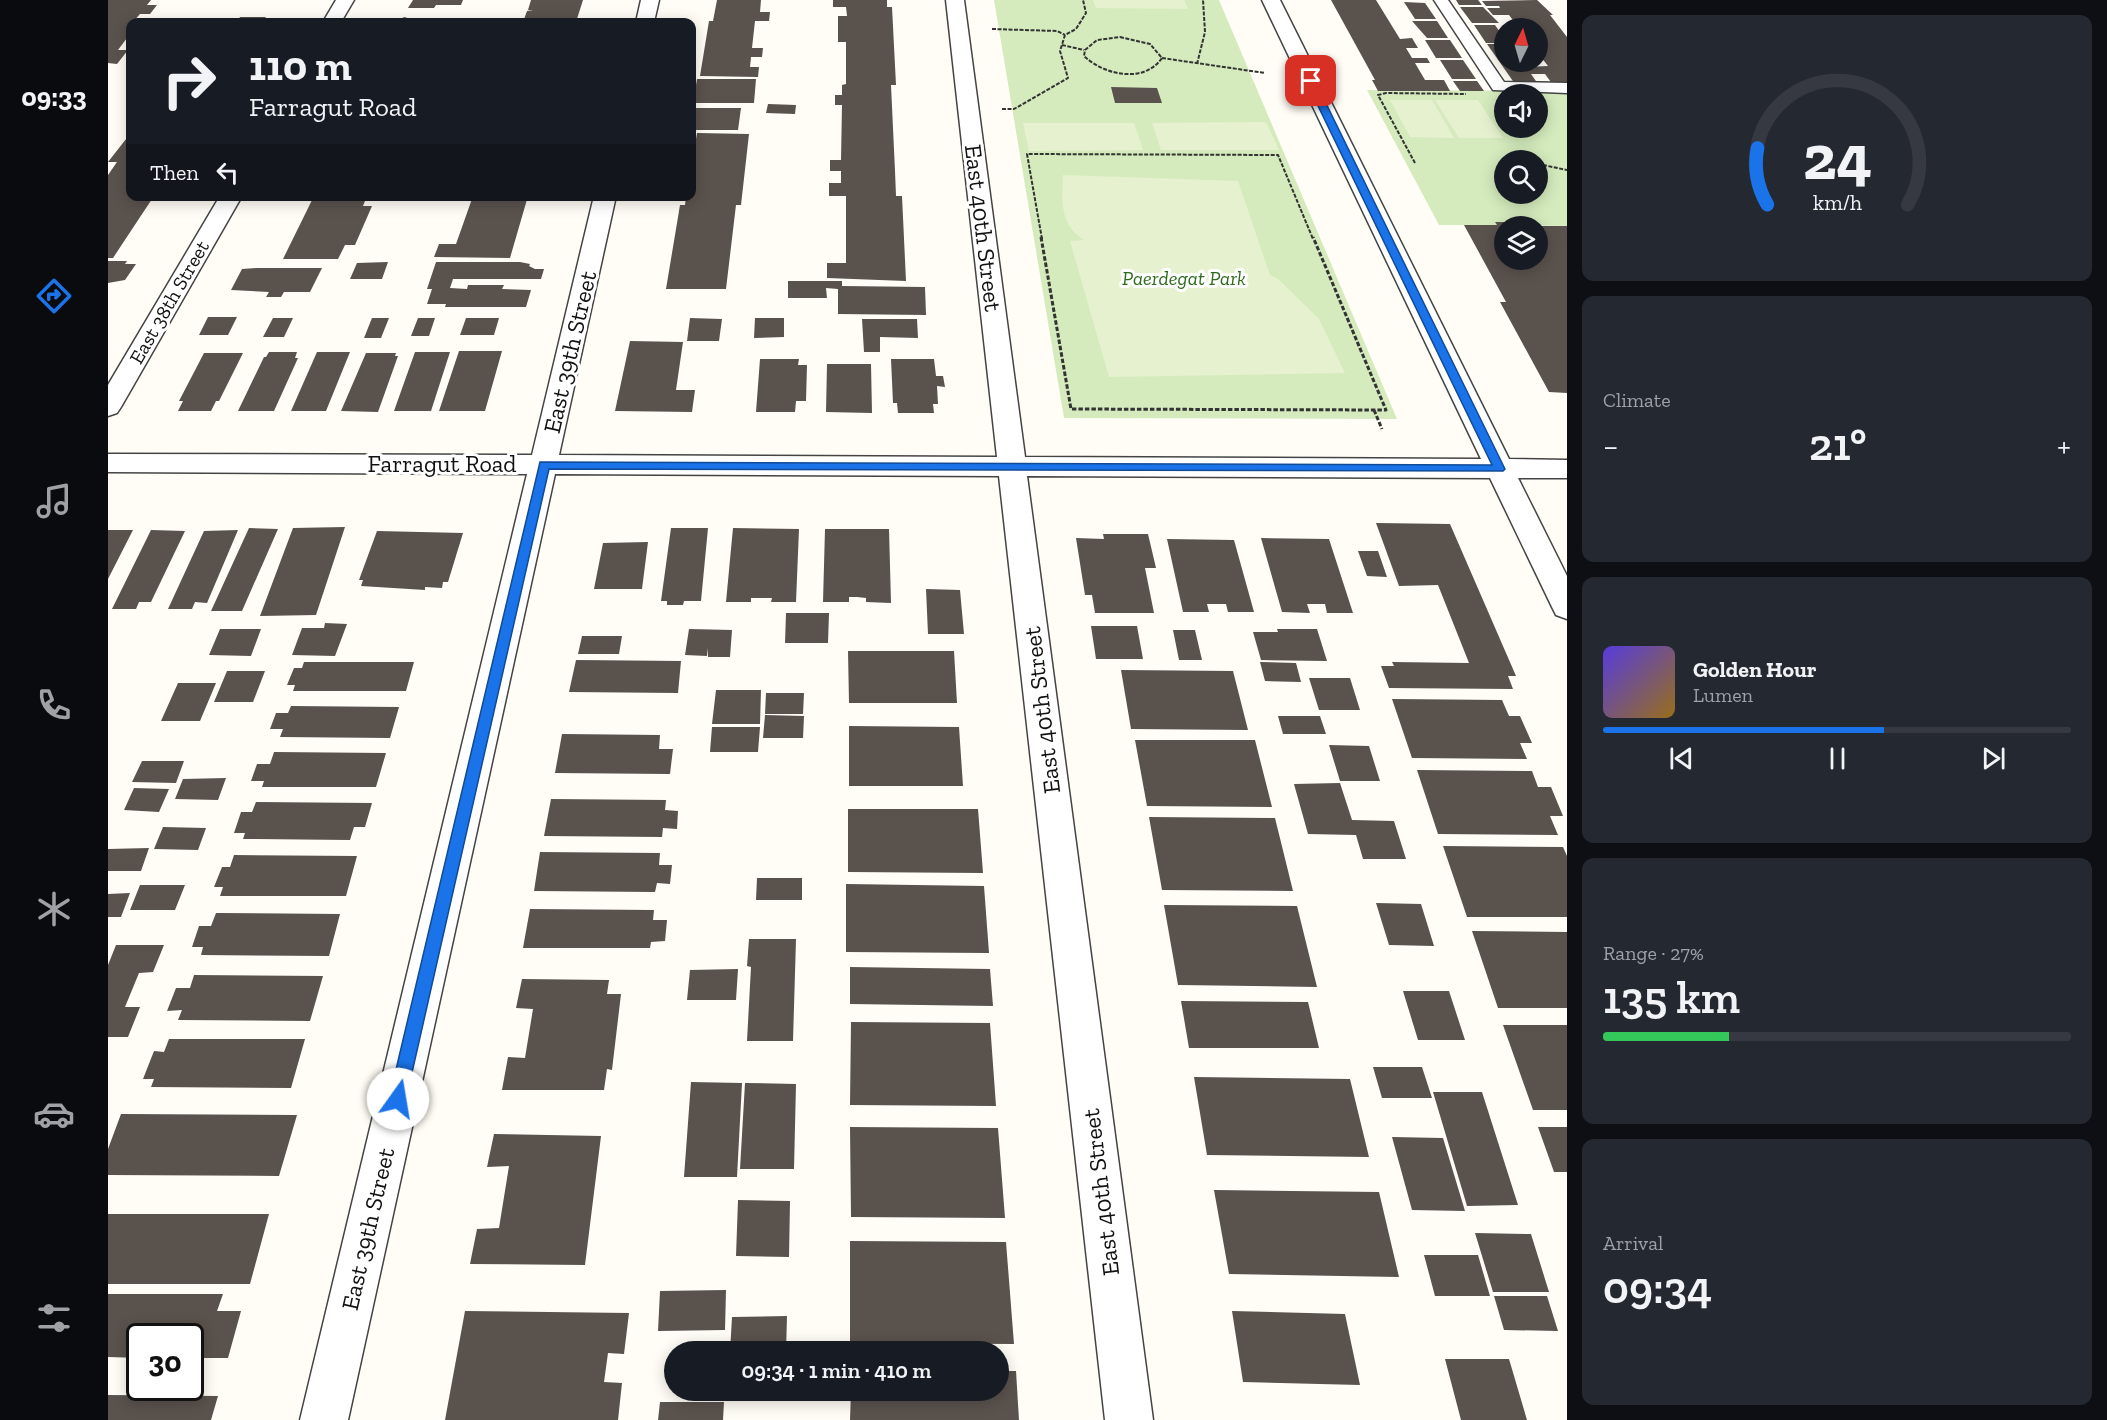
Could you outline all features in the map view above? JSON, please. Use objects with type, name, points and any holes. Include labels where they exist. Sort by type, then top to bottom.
[{"type":"street","points":[[334,18],[345,0]]},
{"type":"street","points":[[646,18],[650,0]]},
{"type":"street","name":"East 40th Street","points":[[955,0],[1129,1420]]},
{"type":"street","points":[[1271,0],[1567,607]]},
{"type":"street","name":"East 38th Street","points":[[108,407],[228,201]]},
{"type":"street","name":"East 39th Street","points":[[324,1420],[604,201]]},
{"type":"street","name":"Farragut Road","points":[[108,463],[1567,469]]},
{"type":"lane","points":[[1441,0],[1499,87],[1567,88]]},
{"type":"path","points":[[998,110],[1014,109],[1068,78],[1060,51],[1065,35],[1076,29],[1086,13],[1083,0]]},
{"type":"path","points":[[1197,64],[1204,42],[1207,17],[1203,0]]},
{"type":"path","points":[[986,29],[1057,31],[1065,35]]},
{"type":"path","points":[[1084,50],[1097,40],[1120,37],[1145,42],[1160,52],[1162,58]]},
{"type":"path","points":[[1062,45],[1084,50]]},
{"type":"path","points":[[1084,50],[1084,56],[1096,67],[1119,73],[1144,72],[1154,68],[1162,58]]},
{"type":"path","points":[[1162,58],[1265,73]]},
{"type":"path","points":[[1415,163],[1378,95],[1426,93],[1469,95]]},
{"type":"path","points":[[1027,154],[1278,155],[1386,410],[1374,410],[1071,409],[1027,154]]},
{"type":"path","points":[[1548,166],[1567,170]]},
{"type":"path","points":[[1374,410],[1382,429]]},
{"type":"green space","name":"Paerdegat Park","points":[[994,0],[1219,0],[1397,419],[1064,418]]},
{"type":"green space","points":[[1093,0],[1184,0],[1188,9],[1096,8]]},
{"type":"green space","points":[[1367,90],[1494,91],[1494,138],[1548,138],[1548,91],[1567,91],[1567,226],[1548,226],[1548,216],[1494,216],[1494,225],[1439,225]]},
{"type":"green space","points":[[1390,100],[1432,100],[1454,138],[1410,137]]},
{"type":"green space","points":[[1435,100],[1478,100],[1494,124],[1494,138],[1459,138]]},
{"type":"green space","points":[[1266,122],[1279,150],[1161,150],[1152,123]]},
{"type":"green space","points":[[1023,123],[1134,123],[1143,150],[1029,151]]},
{"type":"green space","points":[[1063,175],[1238,181],[1270,275],[1278,279],[1319,319],[1345,373],[1109,377],[1070,241],[1084,240],[1070,227],[1066,219],[1063,202]]},
{"type":"building","points":[[108,0],[151,0],[147,5],[157,5],[150,14],[126,18],[126,39],[118,50],[126,50],[126,53],[117,64],[108,63]]},
{"type":"building","points":[[413,0],[463,0],[461,5],[408,8]]},
{"type":"building","points":[[531,0],[583,0],[577,18],[524,18],[527,11],[533,10],[528,10]]},
{"type":"building","points":[[717,0],[761,0],[760,12],[770,12],[769,21],[755,21],[752,48],[763,48],[762,57],[751,57],[750,67],[759,67],[758,77],[700,76],[709,21],[713,21]]},
{"type":"building","points":[[833,0],[887,0],[887,7],[892,7],[896,85],[891,85],[896,196],[902,196],[906,281],[827,278],[827,263],[846,263],[846,196],[829,196],[829,183],[841,183],[841,171],[830,171],[830,160],[841,160],[842,105],[835,105],[835,95],[842,95],[842,85],[846,84],[846,42],[838,42],[838,16],[847,16],[846,7],[833,7]]},
{"type":"building","points":[[1331,0],[1376,0],[1400,39],[1412,38],[1418,48],[1406,48],[1412,58],[1427,58],[1430,63],[1415,63],[1425,80],[1444,80],[1450,91],[1378,91],[1372,80],[1375,80]]},
{"type":"building","points":[[1456,0],[1478,0],[1482,5],[1459,5]]},
{"type":"building","points":[[1537,0],[1553,15],[1550,15],[1567,37],[1567,85],[1553,85],[1545,74],[1531,74],[1538,84],[1515,84],[1507,72],[1548,72],[1548,18],[1511,18],[1509,15],[1493,15],[1487,8],[1500,8],[1499,6],[1486,6],[1482,1]]},
{"type":"building","points":[[1404,2],[1425,3],[1436,19],[1415,19]]},
{"type":"building","points":[[1460,7],[1483,7],[1494,18],[1494,23],[1472,23]]},
{"type":"building","points":[[240,17],[266,17],[265,18]]},
{"type":"building","points":[[1412,21],[1437,21],[1448,38],[1427,38]]},
{"type":"building","points":[[1474,25],[1494,25],[1494,43],[1486,43]]},
{"type":"building","points":[[1425,40],[1450,40],[1462,58],[1436,58]]},
{"type":"building","points":[[1487,44],[1494,44],[1494,54]]},
{"type":"building","points":[[1440,60],[1463,60],[1476,79],[1452,79]]},
{"type":"building","points":[[697,79],[756,79],[754,103],[696,103]]},
{"type":"building","points":[[1453,81],[1477,81],[1484,91],[1460,91]]},
{"type":"building","points":[[1111,87],[1157,88],[1162,103],[1115,103]]},
{"type":"building","points":[[768,104],[796,105],[795,114],[766,113]]},
{"type":"building","points":[[696,108],[741,108],[738,130],[696,130]]},
{"type":"building","points":[[697,133],[749,134],[741,205],[736,205],[726,289],[666,289],[680,205],[685,205],[685,201],[696,201]]},
{"type":"building","points":[[126,139],[126,201],[151,201],[113,258],[108,258],[108,175],[117,162],[108,162]]},
{"type":"building","points":[[312,201],[365,201],[363,206],[372,206],[355,245],[345,245],[338,259],[283,259]]},
{"type":"building","points":[[471,201],[527,201],[510,258],[434,257],[439,244],[456,244]]},
{"type":"building","points":[[1464,225],[1494,225],[1494,270],[1548,270],[1548,226],[1567,226],[1567,393],[1549,392],[1500,302],[1506,302]]},
{"type":"building","points":[[108,261],[127,261],[125,264],[136,264],[125,280],[108,283]]},
{"type":"building","points":[[388,262],[382,279],[350,279],[357,263]]},
{"type":"building","points":[[436,262],[520,262],[530,264],[529,266],[535,269],[544,269],[541,279],[453,279],[450,288],[467,289],[468,285],[504,285],[502,289],[531,290],[526,307],[445,307],[446,304],[427,304],[432,289],[427,289]]},
{"type":"building","points":[[322,268],[310,292],[284,292],[281,297],[266,297],[269,292],[231,290],[242,269]]},
{"type":"building","points":[[788,281],[842,281],[842,286],[925,287],[926,315],[838,314],[838,289],[826,288],[827,298],[788,298]]},
{"type":"building","points":[[208,317],[237,317],[228,335],[199,335]]},
{"type":"building","points":[[273,318],[293,318],[284,337],[263,337]]},
{"type":"building","points":[[372,318],[389,318],[381,338],[364,338]]},
{"type":"building","points":[[418,318],[435,318],[429,336],[411,336]]},
{"type":"building","points":[[466,318],[499,318],[494,335],[460,335]]},
{"type":"building","points":[[690,318],[722,319],[719,341],[687,341]]},
{"type":"building","points":[[755,318],[784,318],[784,337],[754,338]]},
{"type":"building","points":[[862,319],[917,319],[918,338],[880,337],[880,352],[864,352]]},
{"type":"building","points":[[630,341],[683,342],[676,390],[695,390],[692,412],[615,411]]},
{"type":"building","points":[[459,351],[502,351],[485,411],[439,411]]},
{"type":"building","points":[[269,352],[297,352],[295,358],[298,358],[274,411],[238,411],[264,357]]},
{"type":"building","points":[[317,352],[350,352],[326,411],[291,411]]},
{"type":"building","points":[[415,352],[450,352],[431,411],[394,411]]},
{"type":"building","points":[[204,353],[243,353],[219,401],[216,401],[211,411],[178,411],[183,401],[179,401]]},
{"type":"building","points":[[366,353],[396,353],[395,356],[398,356],[378,412],[341,411]]},
{"type":"building","points":[[760,359],[799,359],[798,365],[807,365],[806,401],[796,401],[795,412],[756,412]]},
{"type":"building","points":[[891,359],[934,359],[936,376],[943,376],[945,387],[937,386],[938,404],[933,404],[934,413],[898,413],[897,403],[893,403]]},
{"type":"building","points":[[827,364],[871,364],[872,413],[826,412]]},
{"type":"building","points":[[1376,523],[1450,524],[1516,676],[1508,676],[1513,689],[1389,688],[1381,666],[1394,666],[1392,662],[1469,663],[1438,585],[1399,586]]},
{"type":"building","points":[[345,527],[316,615],[260,616],[293,528]]},
{"type":"building","points":[[249,528],[278,529],[242,611],[211,611]]},
{"type":"building","points":[[671,528],[708,528],[701,601],[684,601],[683,605],[667,605],[667,601],[661,601]]},
{"type":"building","points":[[733,528],[799,529],[796,602],[771,602],[772,598],[751,598],[751,602],[726,602]]},
{"type":"building","points":[[825,529],[889,529],[891,603],[866,602],[866,598],[857,597],[849,597],[849,602],[823,602]]},
{"type":"building","points":[[108,530],[133,530],[108,579]]},
{"type":"building","points":[[151,530],[185,531],[151,602],[139,602],[136,609],[112,609]]},
{"type":"building","points":[[238,530],[207,603],[195,602],[192,609],[168,609],[204,531]]},
{"type":"building","points":[[377,531],[463,533],[448,582],[443,582],[442,588],[425,587],[425,590],[361,586],[363,580],[359,580]]},
{"type":"building","points":[[1103,534],[1148,534],[1156,568],[1145,568],[1154,613],[1095,613],[1092,595],[1085,595],[1076,538],[1104,539]]},
{"type":"building","points":[[1261,538],[1329,539],[1353,613],[1327,613],[1325,604],[1307,604],[1310,613],[1282,612]]},
{"type":"building","points":[[1167,539],[1234,540],[1254,612],[1228,612],[1226,604],[1207,604],[1209,612],[1183,612]]},
{"type":"building","points":[[648,542],[642,589],[594,589],[603,543]]},
{"type":"building","points":[[1358,551],[1378,551],[1387,577],[1367,576]]},
{"type":"building","points":[[926,589],[960,590],[964,634],[928,634]]},
{"type":"building","points":[[786,613],[829,613],[828,643],[785,643]]},
{"type":"building","points":[[325,623],[347,624],[335,656],[292,655],[302,628],[324,628]]},
{"type":"building","points":[[1091,626],[1137,626],[1143,659],[1096,659]]},
{"type":"building","points":[[220,629],[261,629],[251,656],[209,655]]},
{"type":"building","points":[[689,629],[732,630],[730,657],[708,657],[708,648],[707,656],[685,655]]},
{"type":"building","points":[[1277,629],[1317,629],[1327,661],[1261,660],[1253,632],[1278,632]]},
{"type":"building","points":[[1173,630],[1195,630],[1202,660],[1179,660]]},
{"type":"building","points":[[582,636],[622,636],[619,654],[578,654]]},
{"type":"building","points":[[848,651],[954,651],[957,703],[849,703]]},
{"type":"building","points":[[576,660],[681,661],[678,693],[569,692]]},
{"type":"building","points":[[304,662],[414,662],[406,691],[293,691],[295,685],[287,685],[294,668],[302,668]]},
{"type":"building","points":[[1260,662],[1296,663],[1301,682],[1265,681]]},
{"type":"building","points":[[1121,670],[1233,671],[1248,730],[1131,729]]},
{"type":"building","points":[[227,671],[265,671],[253,702],[214,702]]},
{"type":"building","points":[[1309,678],[1350,678],[1360,710],[1319,710]]},
{"type":"building","points":[[178,683],[216,683],[200,721],[161,721]]},
{"type":"building","points":[[716,690],[761,690],[760,724],[712,724]]},
{"type":"building","points":[[766,693],[804,693],[803,714],[765,714]]},
{"type":"building","points":[[1392,699],[1502,700],[1509,716],[1520,716],[1532,743],[1520,743],[1527,759],[1412,758]]},
{"type":"building","points":[[291,706],[399,707],[390,738],[280,737],[283,729],[270,729],[276,713],[288,713]]},
{"type":"building","points":[[765,715],[804,716],[803,738],[763,738]]},
{"type":"building","points":[[1278,716],[1320,716],[1326,734],[1283,734]]},
{"type":"building","points":[[849,726],[959,727],[963,786],[849,786]]},
{"type":"building","points":[[712,727],[760,727],[758,752],[710,752]]},
{"type":"building","points":[[562,734],[660,735],[659,749],[673,749],[670,774],[555,773]]},
{"type":"building","points":[[1135,740],[1255,740],[1272,807],[1147,806]]},
{"type":"building","points":[[1329,745],[1369,746],[1380,781],[1340,781]]},
{"type":"building","points":[[274,752],[386,753],[376,787],[262,787],[264,781],[251,781],[257,764],[270,764]]},
{"type":"building","points":[[142,761],[184,761],[176,783],[132,782]]},
{"type":"building","points":[[1417,770],[1532,771],[1538,787],[1551,787],[1563,816],[1550,816],[1558,835],[1438,834]]},
{"type":"building","points":[[226,778],[218,800],[175,799],[183,779]]},
{"type":"building","points":[[1340,783],[1352,820],[1394,821],[1406,859],[1363,859],[1356,835],[1308,834],[1294,784]]},
{"type":"building","points":[[134,788],[169,789],[159,812],[124,810]]},
{"type":"building","points":[[551,799],[666,800],[665,810],[678,811],[677,829],[663,828],[662,837],[544,836]]},
{"type":"building","points":[[256,802],[372,803],[365,827],[354,827],[350,840],[243,839],[245,833],[234,833],[241,812],[252,812]]},
{"type":"building","points":[[848,809],[978,809],[983,873],[848,872]]},
{"type":"building","points":[[1149,817],[1275,818],[1293,891],[1162,890]]},
{"type":"building","points":[[163,827],[206,828],[198,850],[154,849]]},
{"type":"building","points":[[1443,846],[1563,847],[1567,856],[1567,917],[1467,917]]},
{"type":"building","points":[[149,848],[141,871],[108,871],[108,849]]},
{"type":"building","points":[[540,852],[660,853],[659,865],[672,865],[670,884],[657,883],[655,892],[534,891]]},
{"type":"building","points":[[234,855],[357,856],[346,896],[220,896],[223,887],[214,887],[222,867],[230,867]]},
{"type":"building","points":[[757,878],[802,878],[802,900],[756,900]]},
{"type":"building","points":[[846,884],[984,886],[989,953],[846,952]]},
{"type":"building","points":[[140,885],[185,885],[175,910],[130,910]]},
{"type":"building","points":[[130,893],[121,917],[108,917],[108,894]]},
{"type":"building","points":[[1376,903],[1421,904],[1434,946],[1389,945]]},
{"type":"building","points":[[1164,905],[1297,906],[1317,987],[1178,985]]},
{"type":"building","points":[[530,909],[654,910],[653,920],[667,920],[665,941],[651,942],[650,948],[523,948]]},
{"type":"building","points":[[216,913],[340,914],[329,956],[201,955],[203,947],[192,947],[199,926],[211,926]]},
{"type":"building","points":[[1472,931],[1567,932],[1567,1008],[1498,1008]]},
{"type":"building","points":[[749,939],[796,939],[793,1041],[747,1041],[751,967],[747,966]]},
{"type":"building","points":[[116,945],[164,945],[153,972],[139,973],[125,1007],[140,1007],[128,1037],[108,1037],[108,965]]},
{"type":"building","points":[[850,967],[990,969],[993,1006],[850,1004]]},
{"type":"building","points":[[738,969],[736,1000],[687,1000],[690,970]]},
{"type":"building","points":[[194,975],[323,976],[310,1021],[178,1020],[182,1010],[167,1011],[176,988],[190,988]]},
{"type":"building","points":[[522,979],[609,980],[607,994],[621,994],[612,1070],[607,1069],[604,1090],[502,1090],[508,1057],[525,1058],[533,1009],[516,1008]]},
{"type":"building","points":[[1403,991],[1449,991],[1465,1040],[1418,1040]]},
{"type":"building","points":[[1181,1001],[1308,1002],[1319,1048],[1189,1048]]},
{"type":"building","points":[[851,1022],[990,1023],[996,1106],[850,1105]]},
{"type":"building","points":[[1503,1025],[1567,1025],[1567,1110],[1533,1110]]},
{"type":"building","points":[[169,1039],[305,1039],[291,1088],[151,1087],[154,1079],[143,1079],[154,1051],[164,1052]]},
{"type":"building","points":[[1373,1067],[1422,1067],[1432,1098],[1382,1098]]},
{"type":"building","points":[[1194,1077],[1350,1079],[1369,1157],[1207,1155]]},
{"type":"building","points":[[691,1082],[742,1083],[737,1177],[684,1177]]},
{"type":"building","points":[[745,1083],[796,1084],[794,1169],[740,1169]]},
{"type":"building","points":[[1433,1092],[1482,1092],[1518,1205],[1467,1206]]},
{"type":"building","points":[[121,1114],[297,1115],[279,1176],[108,1175],[108,1149]]},
{"type":"building","points":[[850,1127],[998,1128],[1005,1218],[851,1217]]},
{"type":"building","points":[[1538,1127],[1567,1127],[1567,1172],[1554,1172]]},
{"type":"building","points":[[494,1134],[601,1136],[585,1265],[470,1264],[477,1229],[499,1228],[509,1166],[487,1167]]},
{"type":"building","points":[[1392,1137],[1443,1138],[1465,1211],[1412,1210]]},
{"type":"building","points":[[1214,1190],[1379,1192],[1399,1277],[1229,1274]]},
{"type":"building","points":[[738,1200],[790,1201],[789,1257],[736,1256]]},
{"type":"building","points":[[108,1214],[269,1214],[250,1284],[108,1284]]},
{"type":"building","points":[[1475,1233],[1531,1234],[1549,1292],[1493,1292]]},
{"type":"building","points":[[850,1241],[1006,1242],[1014,1344],[1009,1344],[1009,1341],[850,1341]]},
{"type":"building","points":[[1424,1255],[1478,1255],[1490,1296],[1435,1296]]},
{"type":"building","points":[[726,1290],[725,1330],[658,1331],[660,1291]]},
{"type":"building","points":[[108,1294],[223,1294],[217,1311],[241,1311],[228,1358],[204,1358],[204,1323],[126,1323],[126,1358],[108,1357]]},
{"type":"building","points":[[1494,1296],[1547,1296],[1558,1331],[1504,1330]]},
{"type":"building","points":[[465,1311],[629,1313],[624,1354],[608,1353],[604,1382],[622,1383],[618,1420],[445,1420]]},
{"type":"building","points":[[1232,1311],[1345,1314],[1360,1385],[1243,1382]]},
{"type":"building","points":[[787,1316],[786,1341],[731,1341],[732,1317]]},
{"type":"building","points":[[1445,1359],[1509,1359],[1527,1420],[1461,1420]]},
{"type":"building","points":[[1009,1371],[1016,1371],[1019,1420],[850,1420],[851,1401],[1009,1401]]},
{"type":"building","points":[[108,1395],[126,1395],[126,1401],[204,1401],[204,1396],[218,1396],[211,1420],[108,1420]]},
{"type":"building","points":[[660,1402],[724,1402],[723,1420],[658,1420]]},
{"type":"route","points":[[398,1099],[544,465],[1499,469],[1311,81]]}]
